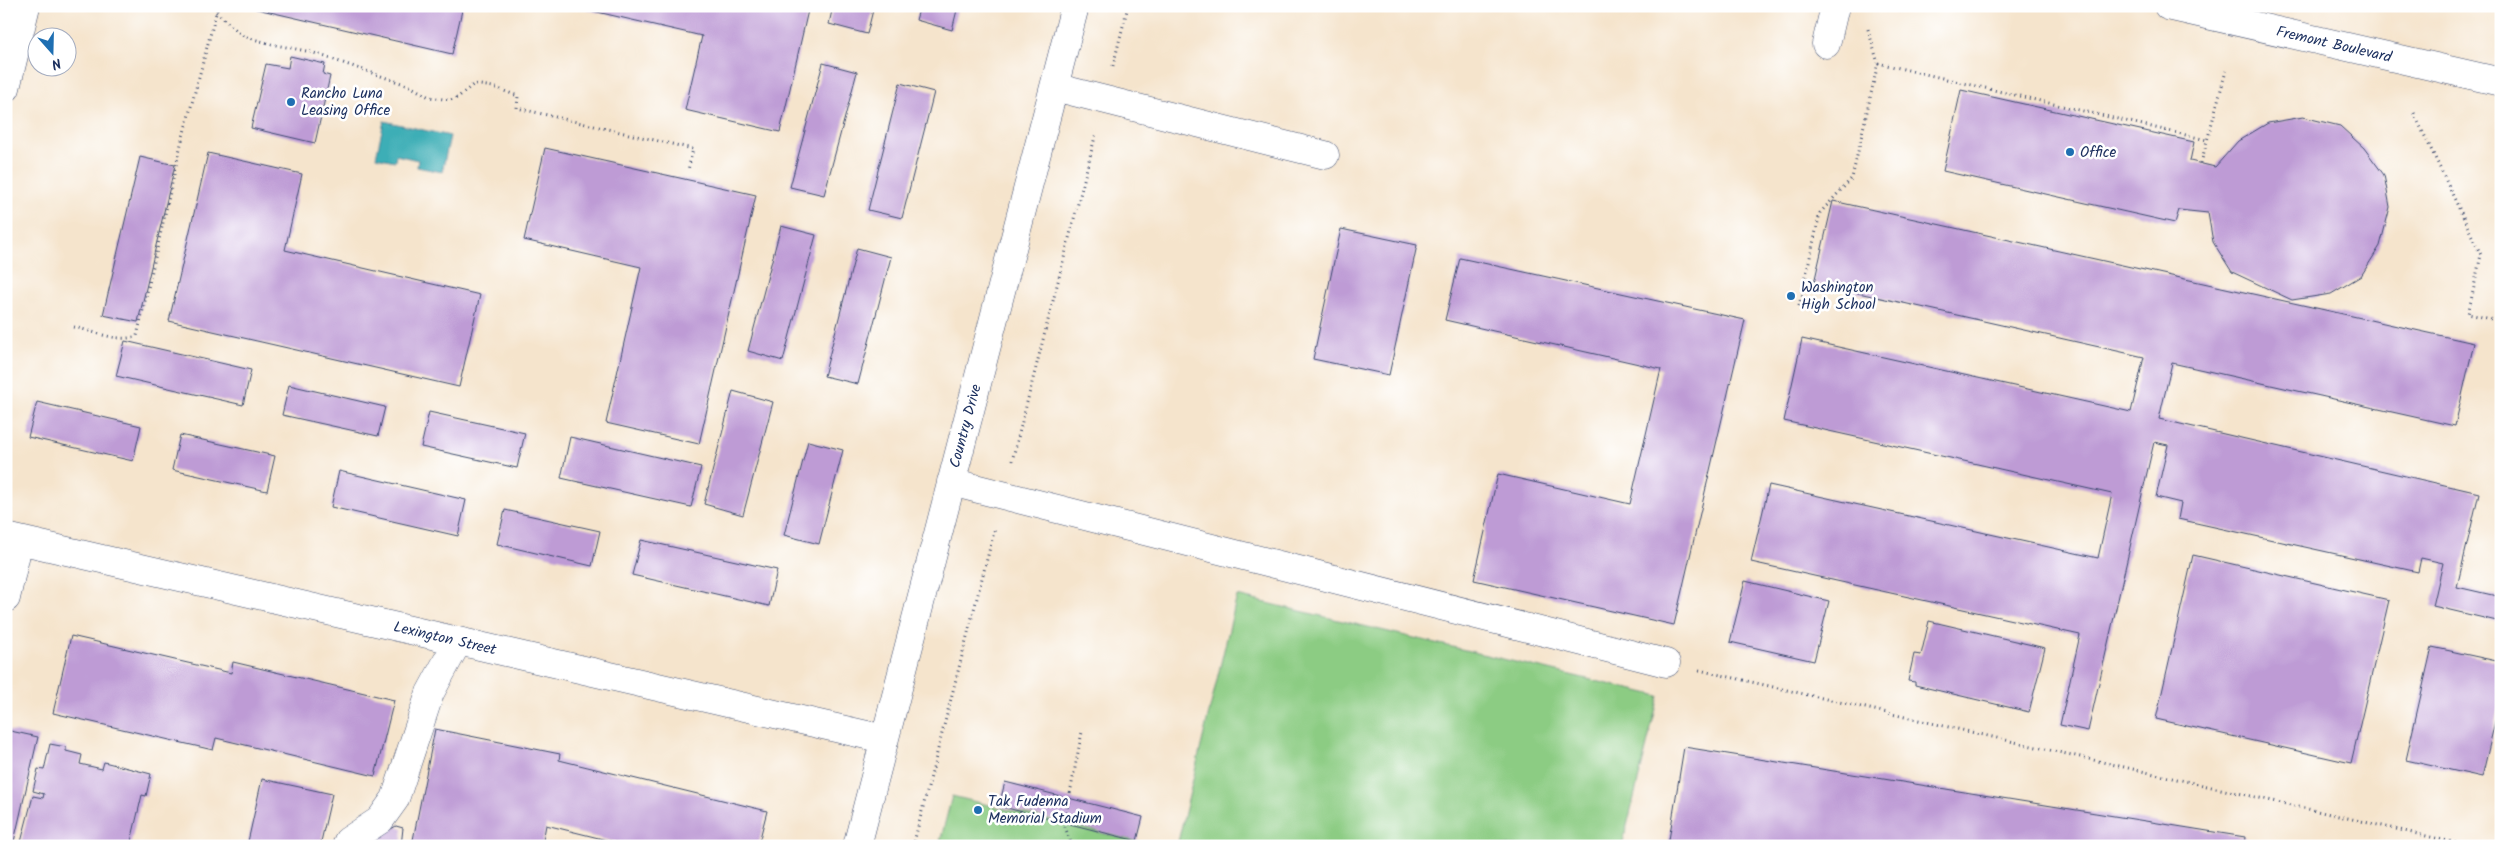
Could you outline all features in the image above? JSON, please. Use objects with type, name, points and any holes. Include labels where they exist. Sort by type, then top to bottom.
[{"type":"street","points":[[6,88],[26,6]]},
{"type":"street","name":"Country Drive","points":[[857,846],[1075,6]]},
{"type":"street","points":[[1826,44],[1835,6]]},
{"type":"street","name":"Fremont Boulevard","points":[[2168,6],[2501,82]]},
{"type":"street","points":[[1054,87],[1326,156]]},
{"type":"street","points":[[951,482],[1666,663]]},
{"type":"street","points":[[6,598],[13,538]]},
{"type":"street","name":"Lexington Street","points":[[13,538],[884,739]]},
{"type":"street","points":[[346,846],[348,841],[380,820],[395,799],[430,693],[458,640]]},
{"type":"path","points":[[74,327],[116,337],[131,338],[137,336],[180,144],[218,6]]},
{"type":"path","points":[[913,846],[1128,6]]},
{"type":"path","points":[[216,12],[243,36],[311,52],[410,86],[429,97],[450,100],[457,98],[474,84],[493,87],[518,96],[517,108],[693,149],[688,170]]},
{"type":"path","points":[[1799,306],[1820,213],[1852,178],[1878,63],[1864,17]]},
{"type":"path","points":[[1878,63],[2207,140]]},
{"type":"path","points":[[2201,163],[2226,71]]},
{"type":"path","points":[[2414,113],[2481,255],[2468,314],[2501,321]]},
{"type":"path","points":[[1666,663],[2470,846]]},
{"type":"path","points":[[1072,846],[1064,824],[1082,732]]},
{"type":"green space","points":[[1237,596],[1659,696],[1622,846],[1177,846]]},
{"type":"green space","name":"Tak Fudenna Memorial Stadium","points":[[952,796],[1155,846],[939,846]]},
{"type":"water","points":[[384,121],[450,136],[442,172],[417,167],[418,160],[396,155],[395,161],[376,157]]},
{"type":"building","points":[[244,6],[463,6],[452,54]]},
{"type":"building","points":[[571,6],[809,6],[780,132],[685,110],[702,36]]},
{"type":"building","points":[[833,6],[874,6],[867,34],[829,24]]},
{"type":"building","points":[[920,6],[958,6],[952,30],[916,20]]},
{"type":"building","name":"Rancho Luna Leasing Office","points":[[290,56],[325,64],[323,74],[330,76],[315,143],[251,128],[266,64],[288,68]]},
{"type":"building","points":[[823,63],[857,72],[824,195],[790,187]]},
{"type":"building","points":[[900,83],[934,92],[902,218],[868,210]]},
{"type":"building","points":[[1961,90],[2194,142],[2190,161],[2215,167],[2238,141],[2268,123],[2303,117],[2340,126],[2364,148],[2384,175],[2390,207],[2380,246],[2361,276],[2331,294],[2292,300],[2232,272],[2213,242],[2208,213],[2179,210],[2175,223],[1943,171]]},
{"type":"building","points":[[545,148],[756,195],[699,444],[606,423],[641,267],[524,240]]},
{"type":"building","points":[[208,153],[302,174],[285,250],[480,295],[459,387],[169,321]]},
{"type":"building","points":[[140,157],[175,165],[138,322],[103,315]]},
{"type":"building","points":[[1833,201],[2474,343],[2455,426],[2172,363],[2159,419],[2479,493],[2457,587],[2501,597],[2501,622],[2433,606],[2443,563],[2421,558],[2418,572],[2178,519],[2181,503],[2156,497],[2168,445],[2154,442],[2088,731],[2060,725],[2080,635],[1751,562],[1769,485],[2098,558],[2112,494],[1784,421],[1802,339],[2131,412],[2144,357],[1814,283]]},
{"type":"building","points":[[781,226],[816,235],[783,361],[748,351]]},
{"type":"building","points":[[1341,229],[1417,245],[1389,375],[1313,359]]},
{"type":"building","points":[[857,248],[891,257],[858,384],[824,376]]},
{"type":"building","points":[[1460,258],[1745,320],[1674,625],[1474,580],[1498,474],[1630,504],[1661,369],[1445,320]]},
{"type":"building","points":[[125,341],[251,370],[243,405],[116,376]]},
{"type":"building","points":[[289,385],[385,407],[378,436],[282,415]]},
{"type":"building","points":[[733,391],[773,402],[743,515],[704,504]]},
{"type":"building","points":[[37,402],[141,426],[133,461],[28,437]]},
{"type":"building","points":[[429,412],[525,433],[517,468],[421,447]]},
{"type":"building","points":[[180,435],[275,456],[267,491],[172,470]]},
{"type":"building","points":[[570,437],[701,467],[691,507],[561,478]]},
{"type":"building","points":[[808,441],[843,450],[819,544],[784,535]]},
{"type":"building","points":[[339,471],[466,500],[458,536],[331,507]]},
{"type":"building","points":[[505,510],[600,531],[592,566],[497,544]]},
{"type":"building","points":[[641,540],[777,570],[769,606],[632,575]]},
{"type":"building","points":[[2193,555],[2389,600],[2351,763],[2156,719]]},
{"type":"building","points":[[1745,581],[1829,601],[1814,661],[1730,642]]},
{"type":"building","points":[[1929,621],[2045,648],[2029,712],[1915,685],[1915,682],[1908,681],[1914,654],[1921,655]]},
{"type":"building","points":[[71,636],[231,673],[233,662],[394,700],[375,776],[216,738],[213,750],[53,713]]},
{"type":"building","points":[[2432,647],[2501,662],[2501,696],[2482,777],[2406,760]]},
{"type":"building","points":[[435,729],[560,754],[559,760],[767,811],[758,846],[631,846],[546,825],[542,846],[412,845]]},
{"type":"building","points":[[6,730],[38,737],[13,846],[6,846]]},
{"type":"building","points":[[50,744],[66,747],[66,751],[82,755],[80,764],[102,769],[104,762],[151,774],[146,796],[142,795],[130,846],[20,846],[33,796],[43,798],[44,794],[33,791],[38,769],[44,770]]},
{"type":"building","points":[[1684,747],[2245,837],[2244,846],[1668,846]]},
{"type":"building","points":[[262,779],[332,794],[320,846],[247,846]]},
{"type":"building","points":[[1005,782],[1143,817],[1137,841],[999,806]]},
{"type":"building","points":[[396,826],[403,828],[401,846],[363,846]]},
{"type":"place","name":"Rancho Luna Leasing Office","points":[[291,102]]},
{"type":"place","name":"Office","points":[[2070,152]]},
{"type":"place","name":"Washington High School","points":[[1791,296]]},
{"type":"place","name":"Tak Fudenna Memorial Stadium","points":[[978,810]]}]
